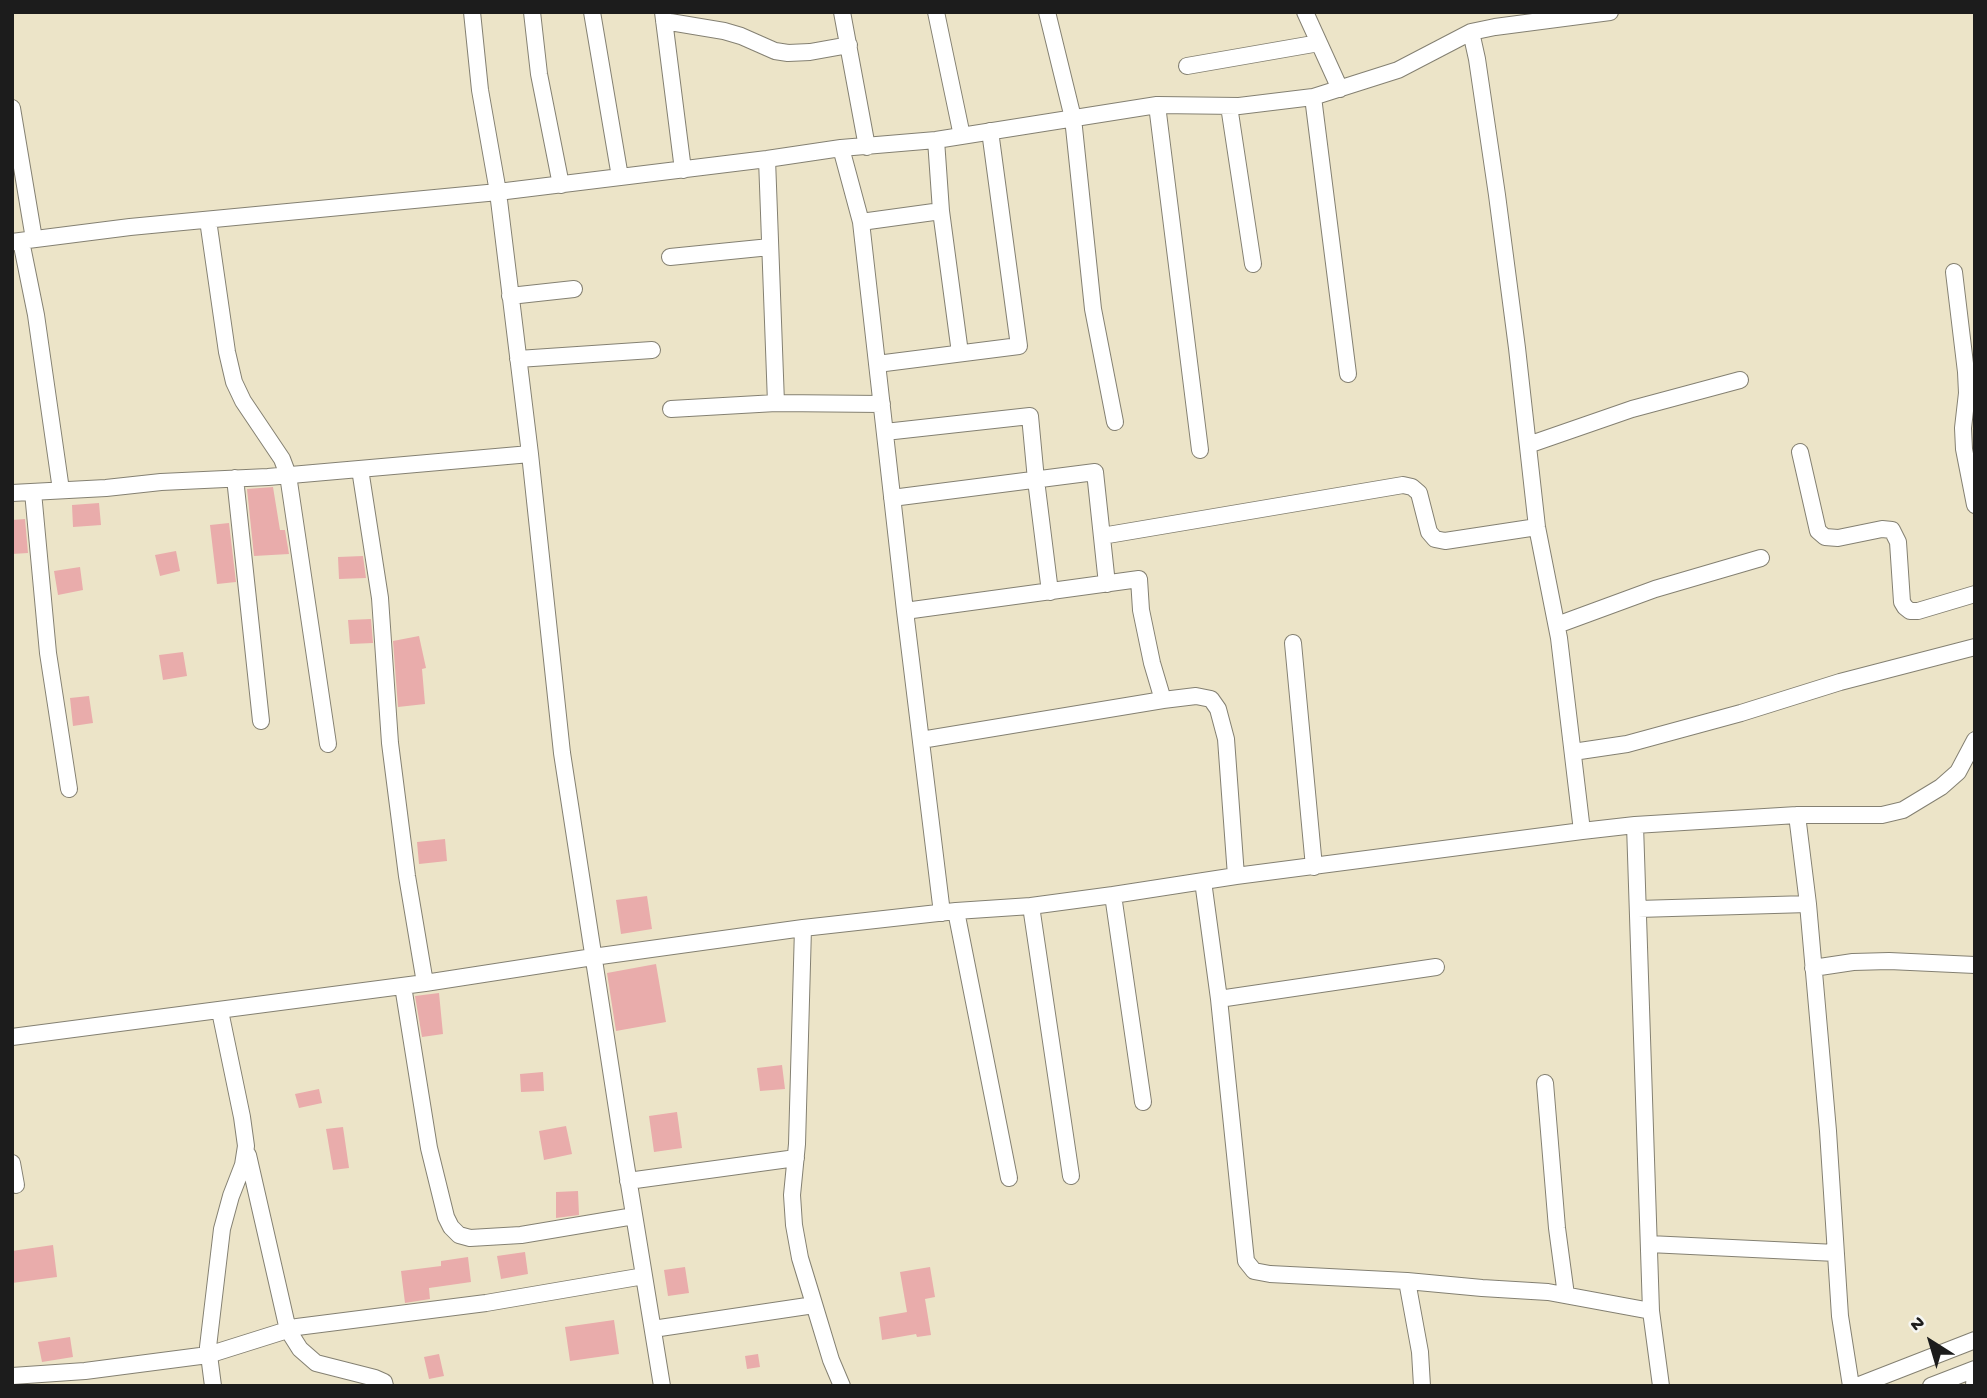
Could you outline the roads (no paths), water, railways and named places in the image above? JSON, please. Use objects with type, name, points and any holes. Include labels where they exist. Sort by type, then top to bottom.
[{"type":"street","points":[[472,12],[480,90],[498,192],[530,454],[562,752],[662,1386]]},
{"type":"street","points":[[532,12],[539,74],[561,184]]},
{"type":"street","points":[[592,12],[620,177]]},
{"type":"street","points":[[842,12],[867,147]]},
{"type":"street","points":[[936,12],[962,136]]},
{"type":"street","points":[[1047,12],[1073,118],[1093,309],[1115,422]]},
{"type":"street","points":[[1305,12],[1340,89]]},
{"type":"street","points":[[22,241],[498,192],[841,148],[936,140],[1157,105],[1229,106],[1313,97],[1398,70],[1471,32],[1610,12]]},
{"type":"street","points":[[683,170],[663,16],[741,36],[775,51],[810,52],[849,45]]},
{"type":"street","points":[[1471,32],[1497,195],[1537,527],[1557,625],[1582,831]]},
{"type":"street","points":[[1186,66],[1320,43]]},
{"type":"street","points":[[1313,97],[1348,374]]},
{"type":"street","points":[[1157,105],[1200,450]]},
{"type":"street","points":[[1229,106],[1253,264]]},
{"type":"street","points":[[12,108],[22,241],[36,315],[61,490]]},
{"type":"street","points":[[877,364],[1019,346],[990,131]]},
{"type":"street","points":[[936,140],[941,211],[960,353]]},
{"type":"street","points":[[841,148],[861,222],[921,740],[949,912],[1009,1178]]},
{"type":"street","points":[[767,159],[776,402]]},
{"type":"street","points":[[861,222],[941,211]]},
{"type":"street","points":[[208,220],[227,352],[234,382],[243,401],[282,459],[288,475],[328,744]]},
{"type":"street","points":[[670,257],[770,247]]},
{"type":"street","points":[[1954,272],[1967,393],[1965,449],[1975,505]]},
{"type":"street","points":[[510,296],[574,289]]},
{"type":"street","points":[[518,359],[652,350]]},
{"type":"street","points":[[1528,445],[1632,409],[1740,380]]},
{"type":"street","points":[[671,409],[776,402],[882,404]]},
{"type":"street","points":[[885,432],[1030,416],[1050,592]]},
{"type":"street","points":[[1800,452],[1818,531],[1825,537],[1838,538],[1882,529],[1892,530],[1898,542],[1902,602],[1905,607],[1910,611],[1918,611],[1975,593]]},
{"type":"street","points":[[12,493],[288,475],[530,454]]},
{"type":"street","points":[[360,469],[380,598],[393,770],[425,983]]},
{"type":"street","points":[[892,498],[1095,472],[1107,584]]},
{"type":"street","points":[[235,478],[261,721]]},
{"type":"street","points":[[1102,536],[1403,485],[1412,487],[1419,493],[1429,532],[1435,539],[1446,541],[1537,527]]},
{"type":"street","points":[[33,492],[48,653],[69,789]]},
{"type":"street","points":[[1557,625],[1655,589],[1761,558]]},
{"type":"street","points":[[905,611],[1139,579],[1141,610],[1163,700]]},
{"type":"street","points":[[1293,643],[1314,867]]},
{"type":"street","points":[[1573,752],[1627,744],[1840,682],[1975,647]]},
{"type":"street","points":[[921,740],[1163,700],[1195,696],[1211,699],[1218,709],[1226,739],[1236,876]]},
{"type":"street","points":[[12,1037],[425,983],[803,928],[1113,895],[1236,876],[1582,831],[1797,815],[1882,814],[1903,810],[1941,787],[1958,772],[1975,740]]},
{"type":"street","points":[[1797,815],[1808,904],[1828,1131],[1840,1316],[1851,1386]]},
{"type":"street","points":[[1635,825],[1651,1311],[1661,1386]]},
{"type":"street","points":[[1203,881],[1219,999],[1246,1261],[1254,1270],[1270,1274],[1548,1292],[1651,1311]]},
{"type":"street","points":[[1113,895],[1143,1102]]},
{"type":"street","points":[[1638,909],[1808,904]]},
{"type":"street","points":[[1031,905],[1071,1176]]},
{"type":"street","points":[[803,928],[796,1158],[792,1195],[794,1225],[800,1258],[814,1305],[842,1386]]},
{"type":"street","points":[[1813,968],[1853,962],[1889,961],[1975,965]]},
{"type":"street","points":[[1219,999],[1436,967]]},
{"type":"street","points":[[403,986],[429,1148],[446,1217],[459,1235],[470,1238],[521,1235],[634,1216]]},
{"type":"street","points":[[220,1011],[246,1146],[288,1330],[300,1349],[316,1363],[375,1378],[386,1386]]},
{"type":"street","points":[[1545,1083],[1566,1295]]},
{"type":"street","points":[[213,1386],[208,1347],[222,1229],[243,1165],[246,1146]]},
{"type":"street","points":[[628,1181],[796,1158]]},
{"type":"street","points":[[12,1163],[16,1185]]},
{"type":"street","points":[[1649,1244],[1836,1253]]},
{"type":"street","points":[[18,1379],[208,1354],[297,1327],[486,1303],[644,1276]]},
{"type":"street","points":[[1407,1281],[1420,1352],[1422,1386]]},
{"type":"street","points":[[653,1329],[814,1305]]},
{"type":"street","points":[[1857,1386],[1975,1340]]},
{"type":"street","points":[[1931,1386],[1975,1369],[1974,1386]]}]
